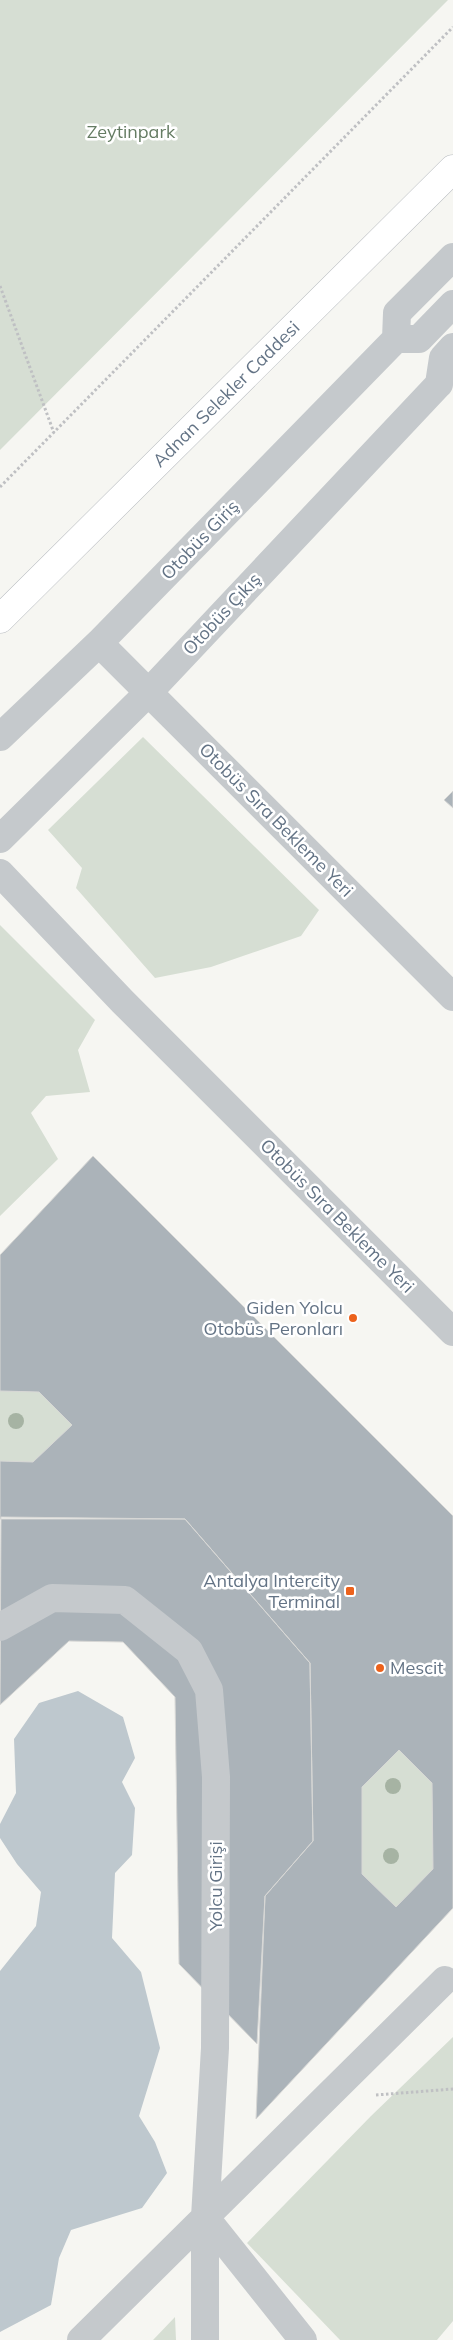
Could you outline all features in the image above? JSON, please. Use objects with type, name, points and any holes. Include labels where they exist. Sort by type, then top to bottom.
[{"type":"main road","name":"Adnan Selekler Caddesi","points":[[0,619],[453,169]]},
{"type":"street","points":[[453,257],[397,313],[396,339],[419,339],[453,304]]},
{"type":"street","name":"Otobüs Giriş","points":[[0,737],[99,643],[396,339]]},
{"type":"street","points":[[446,382],[443,358],[453,347]]},
{"type":"street","name":"Otobüs Çıkış","points":[[0,840],[148,693],[446,382]]},
{"type":"street","name":"Otobüs Sıra Bekleme Yeri","points":[[99,643],[453,997]]},
{"type":"street","name":"Otobüs Sıra Bekleme Yeri","points":[[0,873],[137,1014],[453,1332]]},
{"type":"street","name":"Yolcu Girişi","points":[[0,1627],[52,1598],[125,1600],[189,1651],[209,1690],[216,1777],[215,2048],[205,2217],[205,2340]]},
{"type":"street","points":[[81,2340],[445,1980]]},
{"type":"street","points":[[205,2217],[303,2340]]},
{"type":"path","points":[[0,488],[453,27]]},
{"type":"path","points":[[0,286],[54,433]]},
{"type":"path","points":[[374,2095],[453,2089]]},
{"type":"green space","name":"Zeytinpark","points":[[0,0],[448,0],[0,450]]},
{"type":"green space","points":[[143,737],[319,910],[301,936],[211,967],[155,978],[76,888],[82,868],[48,830]]},
{"type":"green space","points":[[0,925],[95,1020],[78,1050],[90,1092],[46,1096],[31,1113],[58,1159],[0,1216]]},
{"type":"green space","points":[[0,1391],[39,1392],[72,1425],[33,1462],[0,1461]]},
{"type":"green space","points":[[399,1750],[432,1783],[433,1869],[396,1907],[362,1874],[362,1787]]},
{"type":"green space","points":[[453,2037],[453,2321],[437,2340],[340,2340],[247,2243],[371,2116]]},
{"type":"green space","points":[[175,2317],[176,2340],[153,2340]]},
{"type":"shaded area","points":[[78,1691],[123,1717],[135,1758],[122,1782],[135,1808],[132,1855],[115,1873],[112,1938],[141,1972],[160,2048],[139,2116],[155,2142],[167,2173],[142,2208],[71,2230],[59,2258],[51,2305],[0,2332],[0,1971],[36,1926],[41,1892],[17,1864],[0,1838],[0,1824],[16,1793],[14,1739],[39,1703]]},
{"type":"building","points":[[453,791],[453,808],[444,800]]},
{"type":"building","name":"Antalya Intercity Terminal","points":[[93,1156],[453,1516],[453,1908],[256,2119],[265,1896],[313,1841],[310,1663],[185,1519],[0,1519],[0,1461],[33,1462],[72,1425],[39,1392],[0,1391],[0,1255]],"holes":[[[399,1750],[432,1783],[433,1869],[396,1907],[362,1874],[362,1787]]]},
{"type":"building","points":[[1,1517],[185,1519],[310,1663],[313,1841],[265,1896],[257,2044],[179,1964],[175,1697],[123,1642],[69,1641],[0,1705]]},
{"type":"place","name":"Giden Yolcu Otobüs Peronları","points":[[353,1318]]},
{"type":"place","name":"Antalya Intercity Terminal","points":[[350,1591]]},
{"type":"place","name":"Mescit","points":[[380,1668]]}]
